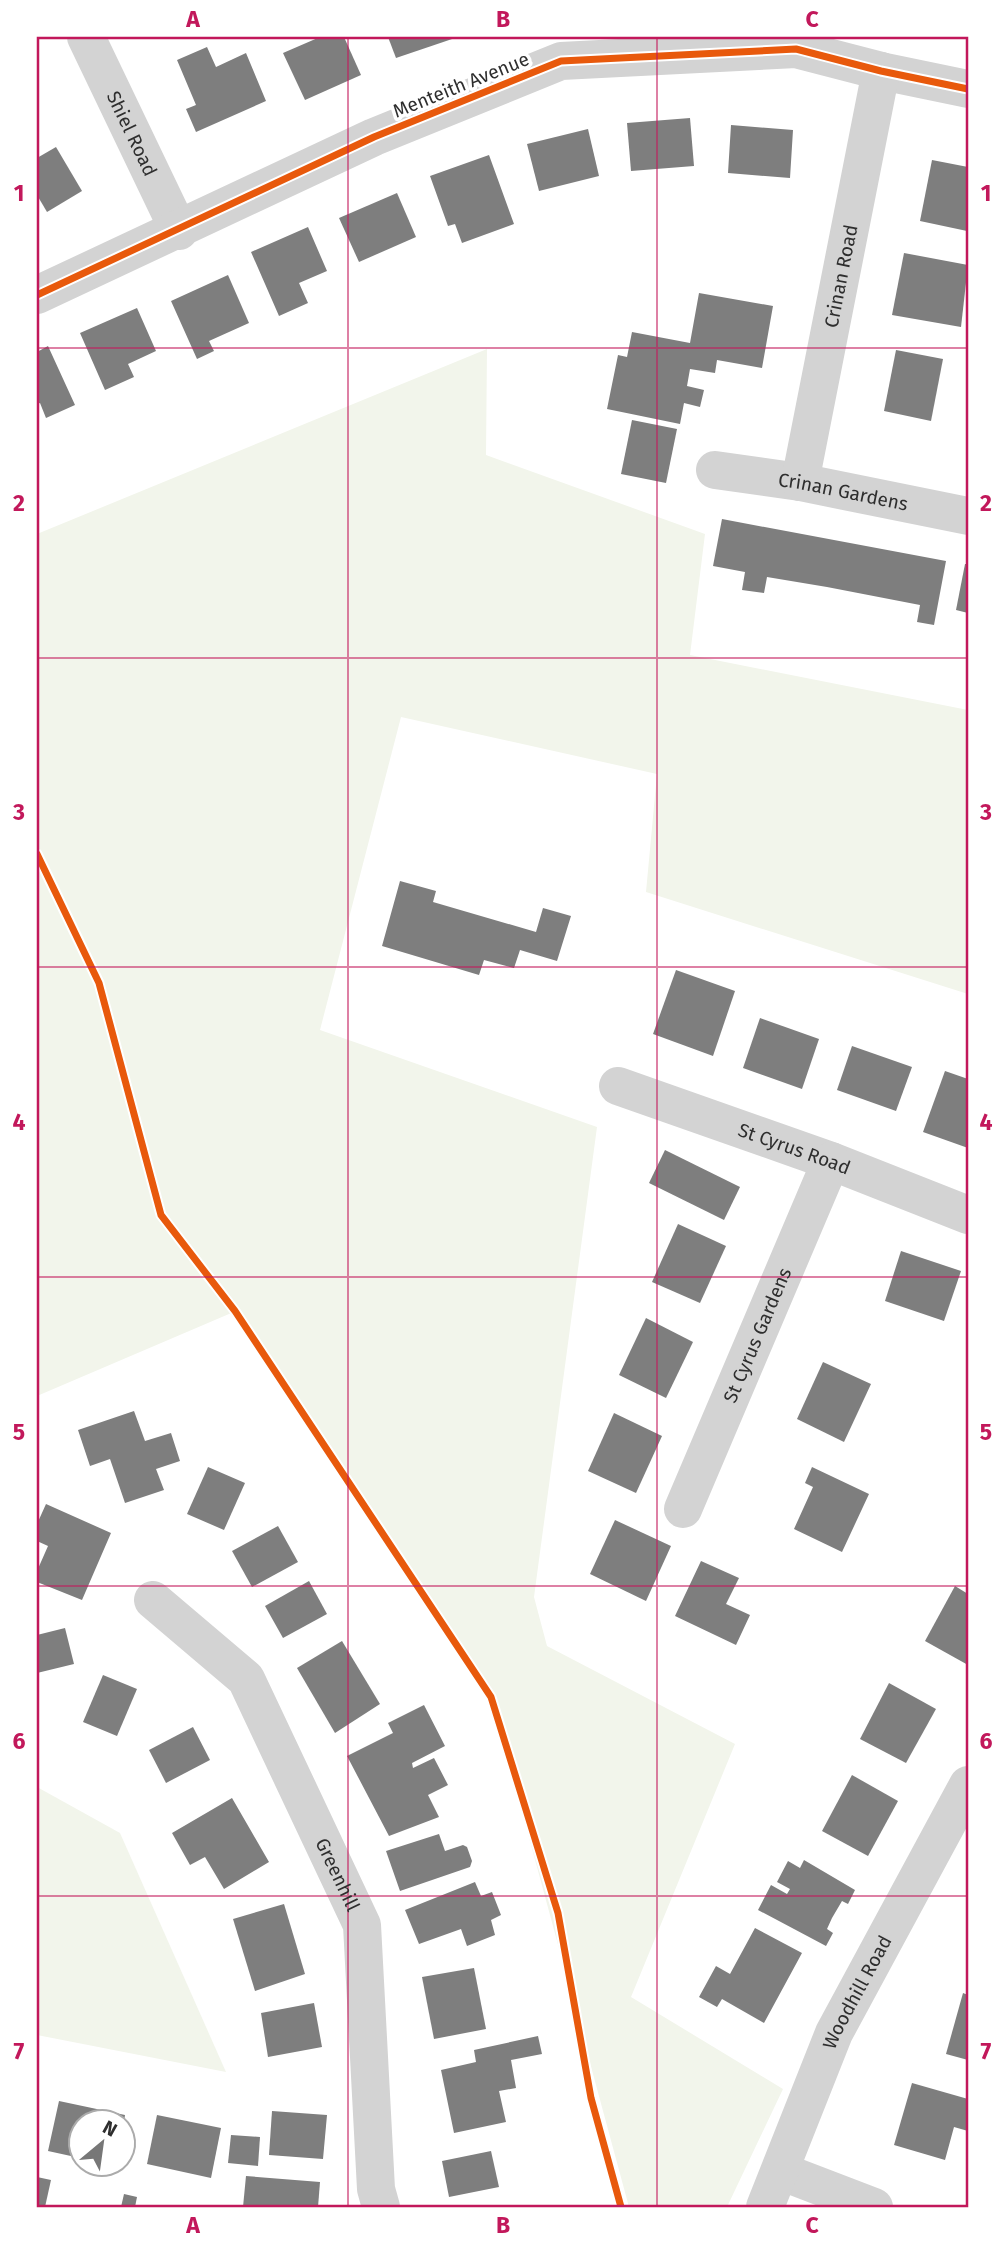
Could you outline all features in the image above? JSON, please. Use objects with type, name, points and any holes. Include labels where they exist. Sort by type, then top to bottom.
[{"type":"street","name":"Shiel Road","points":[[86,37],[179,230]]},
{"type":"street","name":"Menteith Avenue","points":[[37,295],[374,137],[561,61],[797,43],[881,71],[968,89]]},
{"type":"street","name":"Crinan Road","points":[[800,482],[881,71]]},
{"type":"street","name":"Crinan Gardens","points":[[715,470],[800,482],[968,516]]},
{"type":"street","name":"St Cyrus Road","points":[[618,1086],[831,1161],[968,1215]]},
{"type":"street","name":"St Cyrus Gardens","points":[[683,1509],[831,1161]]},
{"type":"street","name":"Greenhill","points":[[153,1600],[246,1679],[362,1925],[376,2189],[381,2207]]},
{"type":"street","name":"Woodhill Road","points":[[765,2207],[834,2033],[968,1785]]},
{"type":"street","points":[[780,2171],[874,2207]]},
{"type":"shaded area","points":[[487,349],[486,455],[705,534],[690,655],[968,710],[968,994],[646,892],[657,774],[401,717],[320,1030],[597,1127],[534,1597],[547,1646],[735,1744],[631,1997],[783,2089],[727,2207],[629,2207],[491,1697],[236,1311],[37,1396],[37,534]]},
{"type":"shaded area","points":[[37,1787],[120,1833],[226,2072],[37,2035]]},
{"type":"building","points":[[320,37],[344,37],[361,75],[305,100],[283,53]]},
{"type":"building","points":[[388,37],[458,37],[396,58]]},
{"type":"building","points":[[207,47],[216,67],[246,53],[266,101],[196,132],[186,109],[196,105],[177,60]]},
{"type":"building","points":[[690,118],[694,166],[631,171],[627,123]]},
{"type":"building","points":[[731,125],[793,130],[790,178],[728,173]]},
{"type":"building","points":[[588,129],[599,176],[539,191],[527,144]]},
{"type":"building","points":[[56,147],[82,191],[47,212],[37,195],[37,158]]},
{"type":"building","points":[[489,155],[514,224],[462,243],[455,224],[448,226],[430,176]]},
{"type":"building","points":[[932,160],[968,167],[967,231],[920,221]]},
{"type":"building","points":[[397,193],[416,237],[359,262],[339,218]]},
{"type":"building","points":[[308,227],[327,271],[299,283],[308,303],[279,316],[251,252]]},
{"type":"building","points":[[904,253],[968,265],[961,327],[892,315]]},
{"type":"building","points":[[228,275],[249,323],[209,341],[214,351],[197,359],[171,301]]},
{"type":"building","points":[[699,293],[773,306],[762,368],[717,360],[715,373],[690,369],[687,386],[704,390],[700,407],[684,403],[680,424],[607,409],[618,355],[627,357],[632,332],[690,343]]},
{"type":"building","points":[[137,308],[156,351],[128,364],[134,377],[105,390],[80,333]]},
{"type":"building","points":[[48,346],[75,405],[46,418],[40,403],[37,404],[37,352]]},
{"type":"building","points":[[896,350],[943,359],[931,421],[884,411]]},
{"type":"building","points":[[632,420],[677,429],[666,483],[621,474]]},
{"type":"building","points":[[722,519],[946,561],[934,625],[917,622],[920,605],[827,587],[767,577],[764,593],[742,590],[745,572],[713,566]]},
{"type":"building","points":[[965,564],[968,564],[968,613],[956,610]]},
{"type":"building","points":[[400,881],[436,891],[433,902],[536,932],[543,908],[571,916],[557,961],[520,950],[514,968],[484,960],[479,975],[382,946]]},
{"type":"building","points":[[676,970],[735,991],[713,1056],[653,1034]]},
{"type":"building","points":[[760,1018],[819,1039],[802,1089],[743,1068]]},
{"type":"building","points":[[852,1046],[912,1067],[896,1111],[837,1090]]},
{"type":"building","points":[[945,1071],[968,1079],[968,1148],[923,1132]]},
{"type":"building","points":[[665,1150],[740,1187],[724,1220],[649,1183]]},
{"type":"building","points":[[678,1224],[726,1246],[700,1303],[652,1282]]},
{"type":"building","points":[[901,1251],[961,1271],[944,1321],[885,1301]]},
{"type":"building","points":[[646,1318],[693,1342],[666,1398],[619,1375]]},
{"type":"building","points":[[823,1362],[871,1384],[844,1442],[797,1419]]},
{"type":"building","points":[[134,1411],[145,1441],[171,1433],[180,1461],[156,1469],[164,1490],[125,1503],[110,1459],[90,1466],[78,1430]]},
{"type":"building","points":[[614,1413],[662,1436],[636,1493],[588,1471]]},
{"type":"building","points":[[208,1467],[245,1483],[224,1530],[187,1514]]},
{"type":"building","points":[[812,1467],[869,1494],[842,1552],[794,1529],[813,1487],[805,1483]]},
{"type":"building","points":[[46,1504],[111,1533],[82,1600],[37,1582],[37,1571],[48,1546],[37,1541],[37,1524]]},
{"type":"building","points":[[615,1520],[671,1546],[646,1601],[590,1574]]},
{"type":"building","points":[[278,1526],[298,1562],[252,1587],[232,1551]]},
{"type":"building","points":[[701,1561],[739,1578],[726,1604],[750,1615],[736,1645],[675,1616]]},
{"type":"building","points":[[309,1581],[327,1614],[283,1638],[265,1606]]},
{"type":"building","points":[[955,1586],[968,1594],[968,1665],[925,1641]]},
{"type":"building","points":[[65,1628],[74,1664],[37,1673],[37,1635]]},
{"type":"building","points":[[342,1641],[380,1704],[335,1733],[297,1668]]},
{"type":"building","points":[[103,1675],[137,1689],[117,1736],[83,1722]]},
{"type":"building","points":[[889,1683],[936,1709],[906,1763],[860,1739]]},
{"type":"building","points":[[424,1705],[445,1746],[412,1763],[413,1768],[434,1758],[448,1785],[428,1795],[439,1817],[389,1836],[347,1756],[393,1733],[388,1723]]},
{"type":"building","points":[[193,1727],[210,1760],[166,1783],[149,1750]]},
{"type":"building","points":[[852,1775],[898,1801],[868,1856],[822,1831]]},
{"type":"building","points":[[232,1798],[269,1862],[224,1889],[205,1857],[190,1865],[172,1833]]},
{"type":"building","points":[[439,1834],[445,1851],[463,1845],[467,1847],[472,1861],[470,1867],[400,1891],[386,1851]]},
{"type":"building","points":[[804,1860],[855,1890],[848,1904],[842,1901],[832,1918],[827,1929],[833,1933],[826,1946],[758,1910],[771,1885],[787,1894],[790,1889],[777,1882],[788,1861],[800,1868]]},
{"type":"building","points":[[475,1882],[481,1896],[492,1892],[501,1915],[491,1920],[495,1935],[467,1946],[461,1929],[419,1944],[405,1910]]},
{"type":"building","points":[[284,1904],[305,1974],[255,1991],[233,1919]]},
{"type":"building","points":[[755,1928],[802,1953],[764,2023],[722,1999],[717,2007],[699,1997],[716,1966],[730,1974]]},
{"type":"building","points":[[474,1968],[486,2029],[434,2039],[422,1977]]},
{"type":"building","points":[[963,1993],[968,1995],[968,2060],[946,2054]]},
{"type":"building","points":[[314,2003],[322,2047],[268,2057],[261,2013]]},
{"type":"building","points":[[538,2036],[542,2054],[511,2060],[516,2088],[499,2091],[506,2122],[454,2133],[441,2070],[476,2062],[474,2050]]},
{"type":"building","points":[[912,2083],[968,2099],[968,2131],[954,2127],[945,2160],[894,2145]]},
{"type":"building","points":[[59,2101],[92,2108],[66,2108],[66,2155],[48,2151]]},
{"type":"building","points":[[272,2111],[327,2115],[323,2159],[269,2155]]},
{"type":"building","points":[[157,2115],[221,2128],[211,2178],[147,2164]]},
{"type":"building","points":[[231,2135],[260,2137],[258,2166],[228,2163]]},
{"type":"building","points":[[491,2151],[499,2187],[449,2197],[442,2161]]},
{"type":"building","points":[[246,2176],[320,2182],[318,2207],[243,2207]]},
{"type":"building","points":[[37,2177],[51,2180],[45,2207],[37,2207]]},
{"type":"building","points":[[124,2194],[137,2197],[135,2207],[121,2207]]},
{"type":"cycle path","points":[[37,295],[374,137],[561,61],[796,49],[881,71],[968,89]]},
{"type":"cycle path","points":[[37,854],[99,983],[161,1215],[235,1311],[491,1697],[558,1913],[591,2098],[621,2207]]}]
